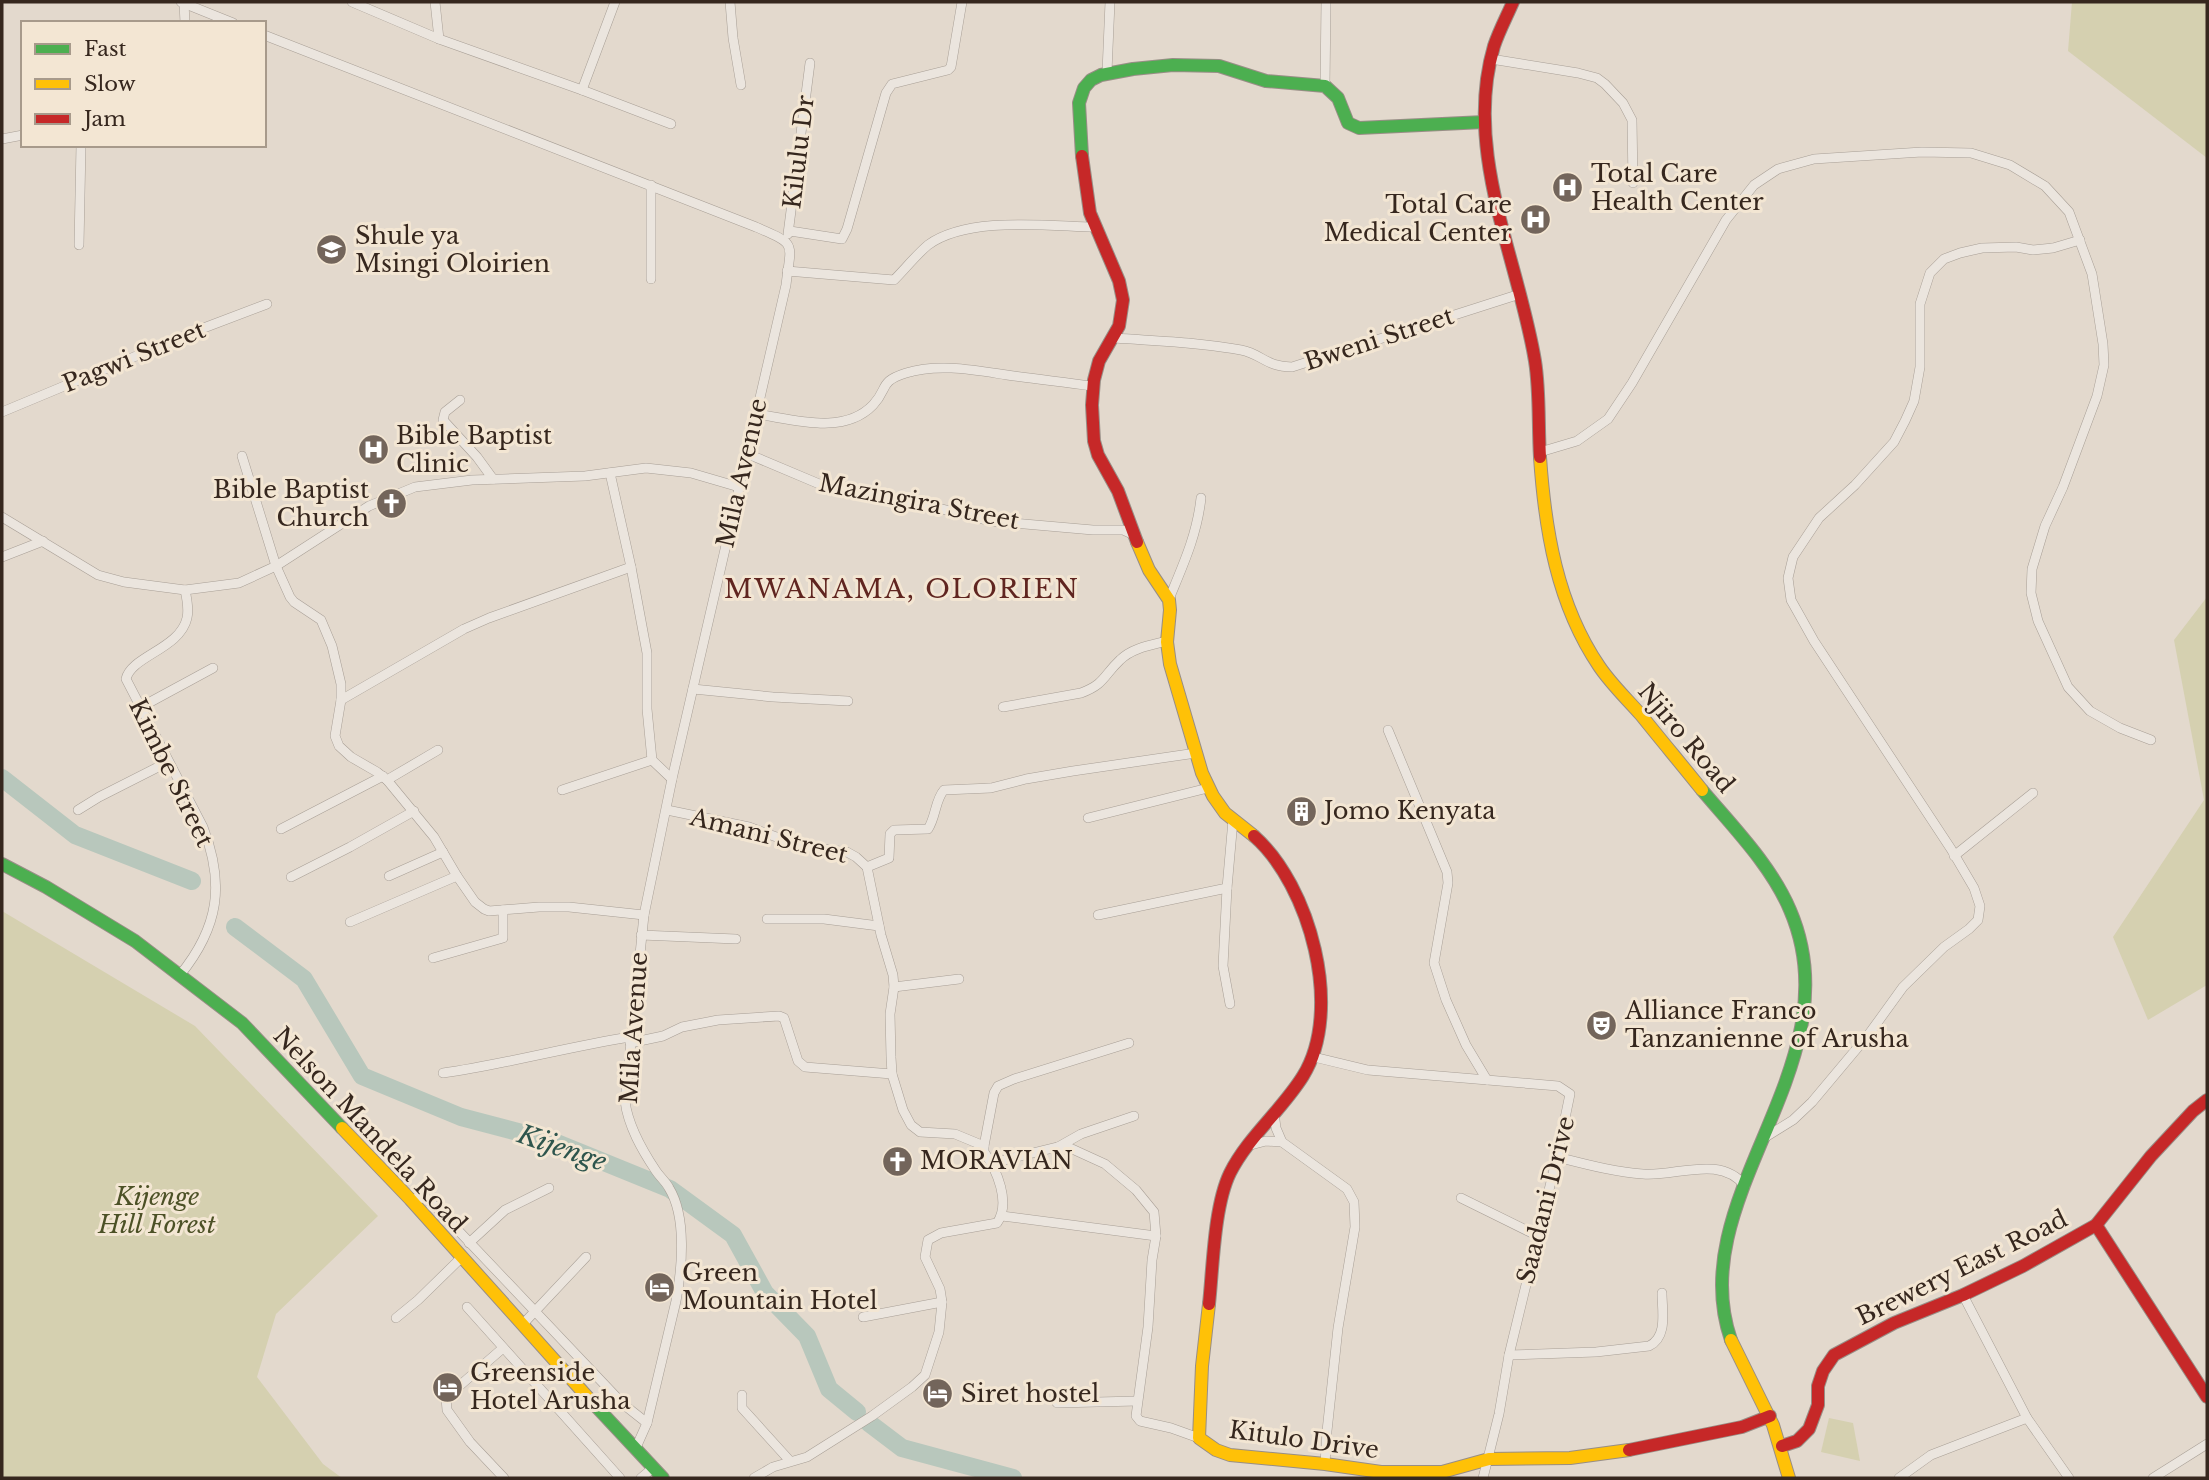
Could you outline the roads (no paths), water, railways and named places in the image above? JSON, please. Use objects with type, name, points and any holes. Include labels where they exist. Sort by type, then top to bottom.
[{"type":"street","points":[[182,2],[185,21]]},
{"type":"street","points":[[182,2],[228,21]]},
{"type":"street","points":[[352,2],[439,39],[671,124]]},
{"type":"street","points":[[435,2],[439,39]]},
{"type":"street","points":[[582,90],[615,2]]},
{"type":"street","points":[[730,2],[741,85]]},
{"type":"street","points":[[266,36],[787,236],[842,239],[886,93],[892,85],[951,67],[962,2]]},
{"type":"street","points":[[1107,72],[1110,2]]},
{"type":"street","points":[[1325,86],[1326,2]]},
{"type":"street","name":"Njiro Road","points":[[1513,2],[1494,42],[1484,122],[1487,159],[1497,209],[1535,359],[1545,524],[1555,571],[1567,607],[1597,664],[1754,853],[1792,913],[1799,935],[1805,1011],[1790,1071],[1745,1185],[1725,1246],[1721,1294],[1726,1325],[1734,1348],[1770,1416],[1782,1446],[1789,1478]]},
{"type":"street","points":[[1491,59],[1578,73],[1597,78],[1605,84],[1623,103],[1632,120],[1633,183]]},
{"type":"street","name":"Kilulu Dr","points":[[787,236],[810,62]]},
{"type":"street","points":[[1314,1057],[1319,1033],[1319,993],[1315,945],[1307,920],[1296,894],[1261,842],[1233,820],[1208,788],[1175,685],[1167,641],[1171,611],[1169,599],[1147,567],[1110,474],[1096,450],[1093,437],[1092,386],[1099,361],[1115,338],[1121,323],[1123,303],[1122,284],[1094,227],[1085,186],[1079,103],[1086,84],[1107,72],[1198,64],[1222,66],[1265,81],[1325,86],[1338,99],[1348,123],[1359,128],[1484,122]]},
{"type":"street","points":[[2,139],[21,135]]},
{"type":"street","points":[[79,244],[80,147]]},
{"type":"street","points":[[1540,452],[1577,442],[1608,419],[1632,383],[1726,220],[1754,185],[1778,169],[1814,159],[1922,152],[1971,153],[2010,165],[2045,186],[2069,212],[2092,274],[2103,344],[2104,365],[2097,396],[2041,536],[2032,569],[2031,593],[2038,621],[2068,687],[2090,711],[2120,728],[2151,740]]},
{"type":"street","points":[[651,185],[651,279]]},
{"type":"street","points":[[788,271],[894,280],[929,245],[964,229],[999,225],[1094,227]]},
{"type":"street","name":"Mila Avenue","points":[[635,1450],[647,1423],[679,1287],[681,1230],[670,1189],[655,1170],[626,1114],[630,1040],[641,935],[672,779],[788,271],[790,249],[787,236]]},
{"type":"street","points":[[1764,1138],[1793,1120],[1812,1102],[1869,1034],[1903,987],[1944,947],[1978,920],[1980,906],[1974,888],[1814,641],[1791,600],[1788,578],[1793,557],[1819,519],[1894,442],[1905,421],[1914,401],[1920,368],[1920,304],[1930,273],[1944,259],[1959,253],[1982,248],[2016,247],[2033,250],[2080,240]]},
{"type":"street","name":"Bweni Street","points":[[1115,338],[1230,348],[1249,352],[1278,367],[1292,367],[1520,294]]},
{"type":"street","name":"Pagwi Street","points":[[2,412],[177,338],[267,304]]},
{"type":"street","points":[[756,414],[831,424],[850,420],[873,404],[887,380],[908,372],[948,368],[1092,386]]},
{"type":"street","points":[[460,400],[444,412],[443,420],[493,479]]},
{"type":"street","name":"Mazingira Street","points":[[748,454],[824,486],[902,499],[990,521],[1123,530],[1136,537]]},
{"type":"street","points":[[242,456],[276,566],[292,600],[321,620],[327,630],[338,669],[341,700],[335,736],[339,746],[351,757],[368,765],[385,778],[414,811],[475,902],[484,909],[569,907],[644,915]]},
{"type":"street","points":[[2,517],[98,575],[124,582],[185,590],[239,583],[276,566],[339,523],[415,487],[493,479],[662,469],[691,473],[739,487]]},
{"type":"street","points":[[610,474],[647,653],[646,709],[652,760],[672,779]]},
{"type":"street","points":[[1169,599],[1193,539],[1201,498]]},
{"type":"street","points":[[2,557],[43,541]]},
{"type":"street","points":[[341,700],[464,629],[631,567]]},
{"type":"street","name":"Kimbe Street","points":[[180,975],[206,937],[216,898],[216,876],[211,849],[202,827],[126,679],[133,666],[163,648],[187,621],[185,590]]},
{"type":"street","points":[[1003,707],[1091,689],[1101,683],[1120,660],[1133,651],[1167,641]]},
{"type":"street","points":[[141,707],[213,668]]},
{"type":"street","points":[[693,688],[773,697],[848,701]]},
{"type":"street","points":[[1388,730],[1447,873],[1448,883],[1434,950],[1437,976],[1466,1045],[1488,1080]]},
{"type":"street","points":[[281,829],[438,750]]},
{"type":"street","points":[[867,867],[889,858],[890,834],[894,830],[928,828],[940,794],[944,790],[991,789],[1026,779],[1096,766],[1196,752]]},
{"type":"street","points":[[562,790],[652,760]]},
{"type":"street","points":[[78,810],[168,762]]},
{"type":"street","points":[[1088,818],[1208,788]]},
{"type":"street","points":[[1954,856],[2033,793]]},
{"type":"street","name":"Amani Street","points":[[667,810],[749,827],[801,846],[847,852],[867,867],[894,987],[890,1014],[892,1074],[903,1110],[911,1125],[920,1132],[955,1134],[984,1146]]},
{"type":"street","points":[[291,877],[350,848],[414,811]]},
{"type":"street","points":[[1230,1004],[1222,949],[1227,916],[1233,820]]},
{"type":"street","points":[[389,876],[443,852]]},
{"type":"street","name":"Nelson Mandela Road","points":[[2,864],[135,941],[242,1023],[410,1199],[663,1478]]},
{"type":"street","points":[[350,922],[457,876]]},
{"type":"street","points":[[1098,915],[1227,888]]},
{"type":"street","points":[[433,958],[503,938],[503,910]]},
{"type":"street","points":[[767,919],[824,919],[879,926]]},
{"type":"street","points":[[641,935],[736,939]]},
{"type":"street","points":[[894,987],[959,979]]},
{"type":"street","points":[[443,1073],[575,1046],[663,1036],[682,1027],[718,1020],[779,1016],[784,1018],[798,1061],[805,1067],[892,1074]]},
{"type":"street","points":[[754,1478],[774,1467],[807,1457],[872,1416],[925,1375],[939,1332],[942,1302],[940,1289],[925,1257],[928,1240],[941,1233],[997,1223],[1002,1216],[1000,1184],[992,1163],[984,1152],[994,1093],[998,1086],[1129,1043]]},
{"type":"street","name":"Saadani Drive","points":[[1314,1057],[1368,1070],[1558,1086],[1570,1094],[1483,1478]]},
{"type":"street","name":"Kitulo Drive","points":[[1314,1057],[1300,1082],[1230,1170],[1221,1195],[1202,1366],[1199,1438],[1216,1450],[1230,1454],[1416,1474],[1451,1471],[1489,1460],[1570,1458],[1613,1453],[1742,1427],[1770,1416]]},
{"type":"street","name":"Brewery East Road","points":[[1782,1446],[1797,1441],[1809,1429],[1818,1405],[1818,1386],[1823,1371],[1834,1355],[1895,1323],[2023,1266],[2096,1225],[2151,1156],[2193,1111],[2207,1100]]},
{"type":"street","points":[[1274,1112],[1276,1128],[1282,1142],[1347,1189],[1354,1202],[1354,1227],[1338,1328],[1325,1464]]},
{"type":"street","points":[[992,1163],[1057,1147],[1081,1134],[1134,1116]]},
{"type":"street","points":[[1247,1146],[1266,1141],[1282,1142]]},
{"type":"street","points":[[1057,1147],[1070,1148],[1105,1164],[1136,1190],[1154,1212],[1156,1236],[1148,1327],[1136,1416],[1140,1421],[1199,1438]]},
{"type":"street","points":[[1557,1157],[1608,1169],[1646,1174],[1697,1169],[1719,1170],[1735,1175],[1745,1185]]},
{"type":"street","points":[[469,1243],[505,1210],[550,1188]]},
{"type":"street","points":[[410,1199],[425,1198],[623,1404],[647,1423]]},
{"type":"street","points":[[1461,1198],[1538,1236]]},
{"type":"street","points":[[1002,1216],[1156,1236]]},
{"type":"street","points":[[2096,1225],[2207,1397]]},
{"type":"street","points":[[523,1324],[586,1257]]},
{"type":"street","points":[[396,1318],[461,1258]]},
{"type":"street","points":[[1509,1355],[1596,1352],[1649,1346],[1660,1337],[1663,1320],[1662,1293]]},
{"type":"street","points":[[1963,1295],[2027,1418],[2069,1478]]},
{"type":"street","points":[[863,1317],[942,1302]]},
{"type":"street","points":[[467,1307],[620,1478]]},
{"type":"street","points":[[503,1348],[450,1394],[446,1398],[446,1404],[447,1410],[470,1442],[504,1478]]},
{"type":"street","points":[[742,1395],[742,1408],[790,1461]]},
{"type":"street","points":[[1057,1404],[1137,1401]]},
{"type":"street","points":[[1899,1478],[1931,1455],[2027,1418]]},
{"type":"street","points":[[2153,1478],[2207,1444]]},
{"type":"street","points":[[641,1478],[653,1468]]},
{"type":"waterway","points":[[2,778],[75,835],[192,881]]},
{"type":"waterway","name":"Kijenge","points":[[235,927],[304,979],[362,1076],[461,1117],[552,1141],[670,1189],[733,1235],[765,1293],[807,1336],[829,1389],[857,1412]]},
{"type":"waterway","name":"Kijenge","points":[[869,1423],[902,1448],[1013,1478]]},
{"type":"place","name":"Total Care Health Center","points":[[1568,188]]},
{"type":"place","name":"Total Care Medical Center","points":[[1535,219]]},
{"type":"place","name":"Shule ya Msingi Oloirien","points":[[332,250]]},
{"type":"place","name":"Bible Baptist Clinic","points":[[373,450]]},
{"type":"place","name":"Bible Baptist Church","points":[[392,504]]},
{"type":"place","name":"Jomo Kenyata","points":[[1301,811]]},
{"type":"place","name":"Alliance Franco Tanzanienne of Arusha","points":[[1602,1025]]},
{"type":"place","name":"MORAVIAN","points":[[897,1161]]},
{"type":"place","name":"Green Mountain Hotel","points":[[659,1287]]},
{"type":"place","name":"Greenside Hotel Arusha","points":[[447,1387]]},
{"type":"place","name":"Siret hostel","points":[[938,1394]]},
{"type":"district","name":"MWANAMA, OLORIEN","points":[[902,589]]},
{"type":"park label","name":"Kijenge Hill Forest","points":[[157,1211]]}]
